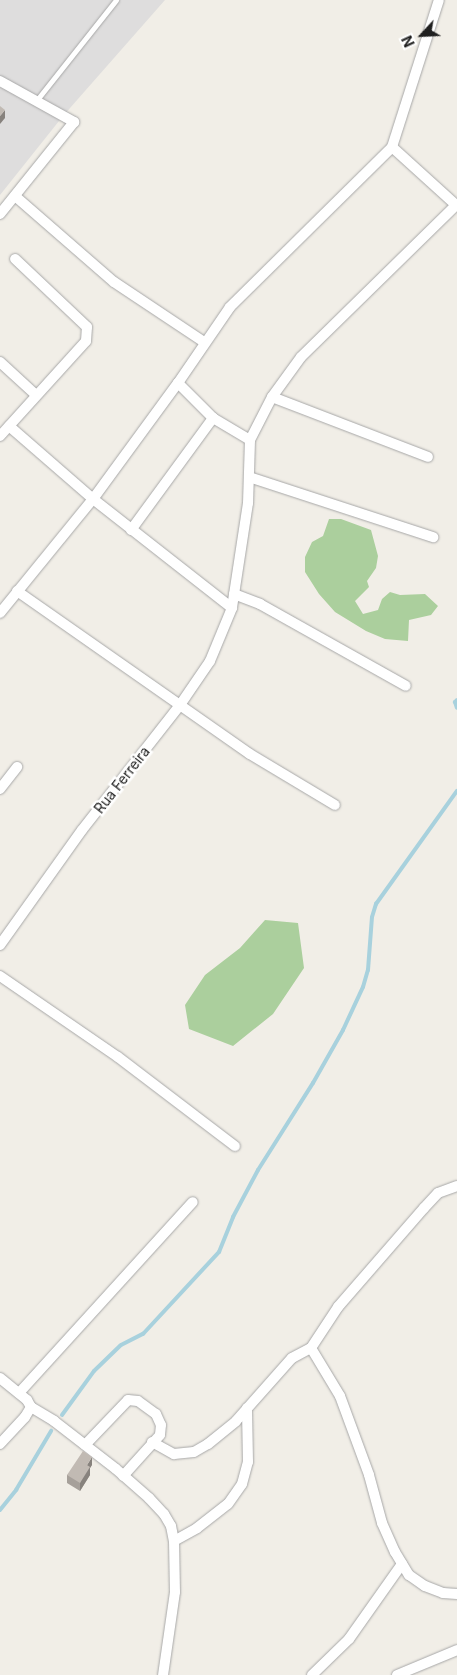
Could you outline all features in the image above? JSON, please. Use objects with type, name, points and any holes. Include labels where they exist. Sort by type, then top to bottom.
[{"type":"street","points":[[0,613],[93,499],[178,383],[204,342],[230,307],[392,147],[439,0]]},
{"type":"street","points":[[0,81],[74,122],[0,214]]},
{"type":"street","points":[[178,383],[213,418],[250,440],[272,397],[302,357],[456,205],[392,147]]},
{"type":"street","points":[[15,196],[114,282],[204,342]]},
{"type":"street","points":[[0,436],[86,341],[87,327],[15,259]]},
{"type":"street","points":[[0,362],[36,395]]},
{"type":"street","points":[[272,397],[428,457]]},
{"type":"street","points":[[131,530],[213,418]]},
{"type":"street","points":[[9,426],[93,499],[232,608]]},
{"type":"street","name":"Rua Ferreira","points":[[0,945],[82,830],[180,705],[210,661],[232,608],[248,503],[250,440]]},
{"type":"street","points":[[248,477],[433,537]]},
{"type":"street","points":[[17,591],[250,754],[335,805]]},
{"type":"street","points":[[234,594],[260,604],[406,686]]},
{"type":"street","points":[[0,789],[17,767]]},
{"type":"street","points":[[0,976],[118,1057],[235,1146]]},
{"type":"street","points":[[152,1442],[174,1454],[194,1452],[220,1436],[292,1358],[311,1348],[338,1307],[438,1193],[457,1186]]},
{"type":"street","points":[[19,1394],[193,1202]]},
{"type":"street","points":[[311,1348],[340,1396],[369,1475],[382,1523],[402,1564],[409,1575],[425,1586],[443,1594],[457,1594]]},
{"type":"street","points":[[0,1378],[27,1400],[31,1407],[85,1445],[149,1498],[164,1514],[171,1526],[174,1541],[175,1592],[163,1675]]},
{"type":"street","points":[[85,1445],[128,1400],[138,1401],[156,1414],[161,1425],[160,1435],[123,1476]]},
{"type":"street","points":[[0,1444],[25,1417],[31,1407]]},
{"type":"street","points":[[174,1541],[197,1528],[228,1504],[242,1484],[248,1462],[247,1408]]},
{"type":"street","points":[[312,1675],[349,1639],[402,1564]]},
{"type":"street","points":[[397,1675],[457,1650]]},
{"type":"lane","points":[[36,100],[116,0]]},
{"type":"shaded area","points":[[0,0],[165,0],[63,116],[0,195]]},
{"type":"green space","points":[[329,519],[341,519],[371,530],[378,556],[376,568],[367,581],[369,587],[355,601],[363,614],[378,610],[382,599],[390,592],[400,595],[425,594],[438,606],[431,615],[409,620],[408,641],[385,639],[366,631],[335,612],[319,594],[305,572],[305,557],[312,542],[323,536]]},
{"type":"green space","points":[[265,920],[298,923],[304,968],[273,1014],[233,1046],[189,1029],[185,1005],[205,975],[240,948]]},
{"type":"building","points":[[0,106],[5,110],[0,116]]},
{"type":"building","points":[[83,1451],[92,1457],[87,1465],[90,1467],[80,1483],[67,1475]]},
{"type":"waterway","points":[[457,700],[455,702],[457,708]]},
{"type":"waterway","points":[[62,1415],[94,1371],[121,1345],[143,1334],[219,1252],[233,1217],[258,1170],[313,1083],[343,1030],[363,987],[368,970],[372,917],[376,904],[457,791]]},
{"type":"waterway","points":[[0,1510],[16,1490],[51,1431]]}]
